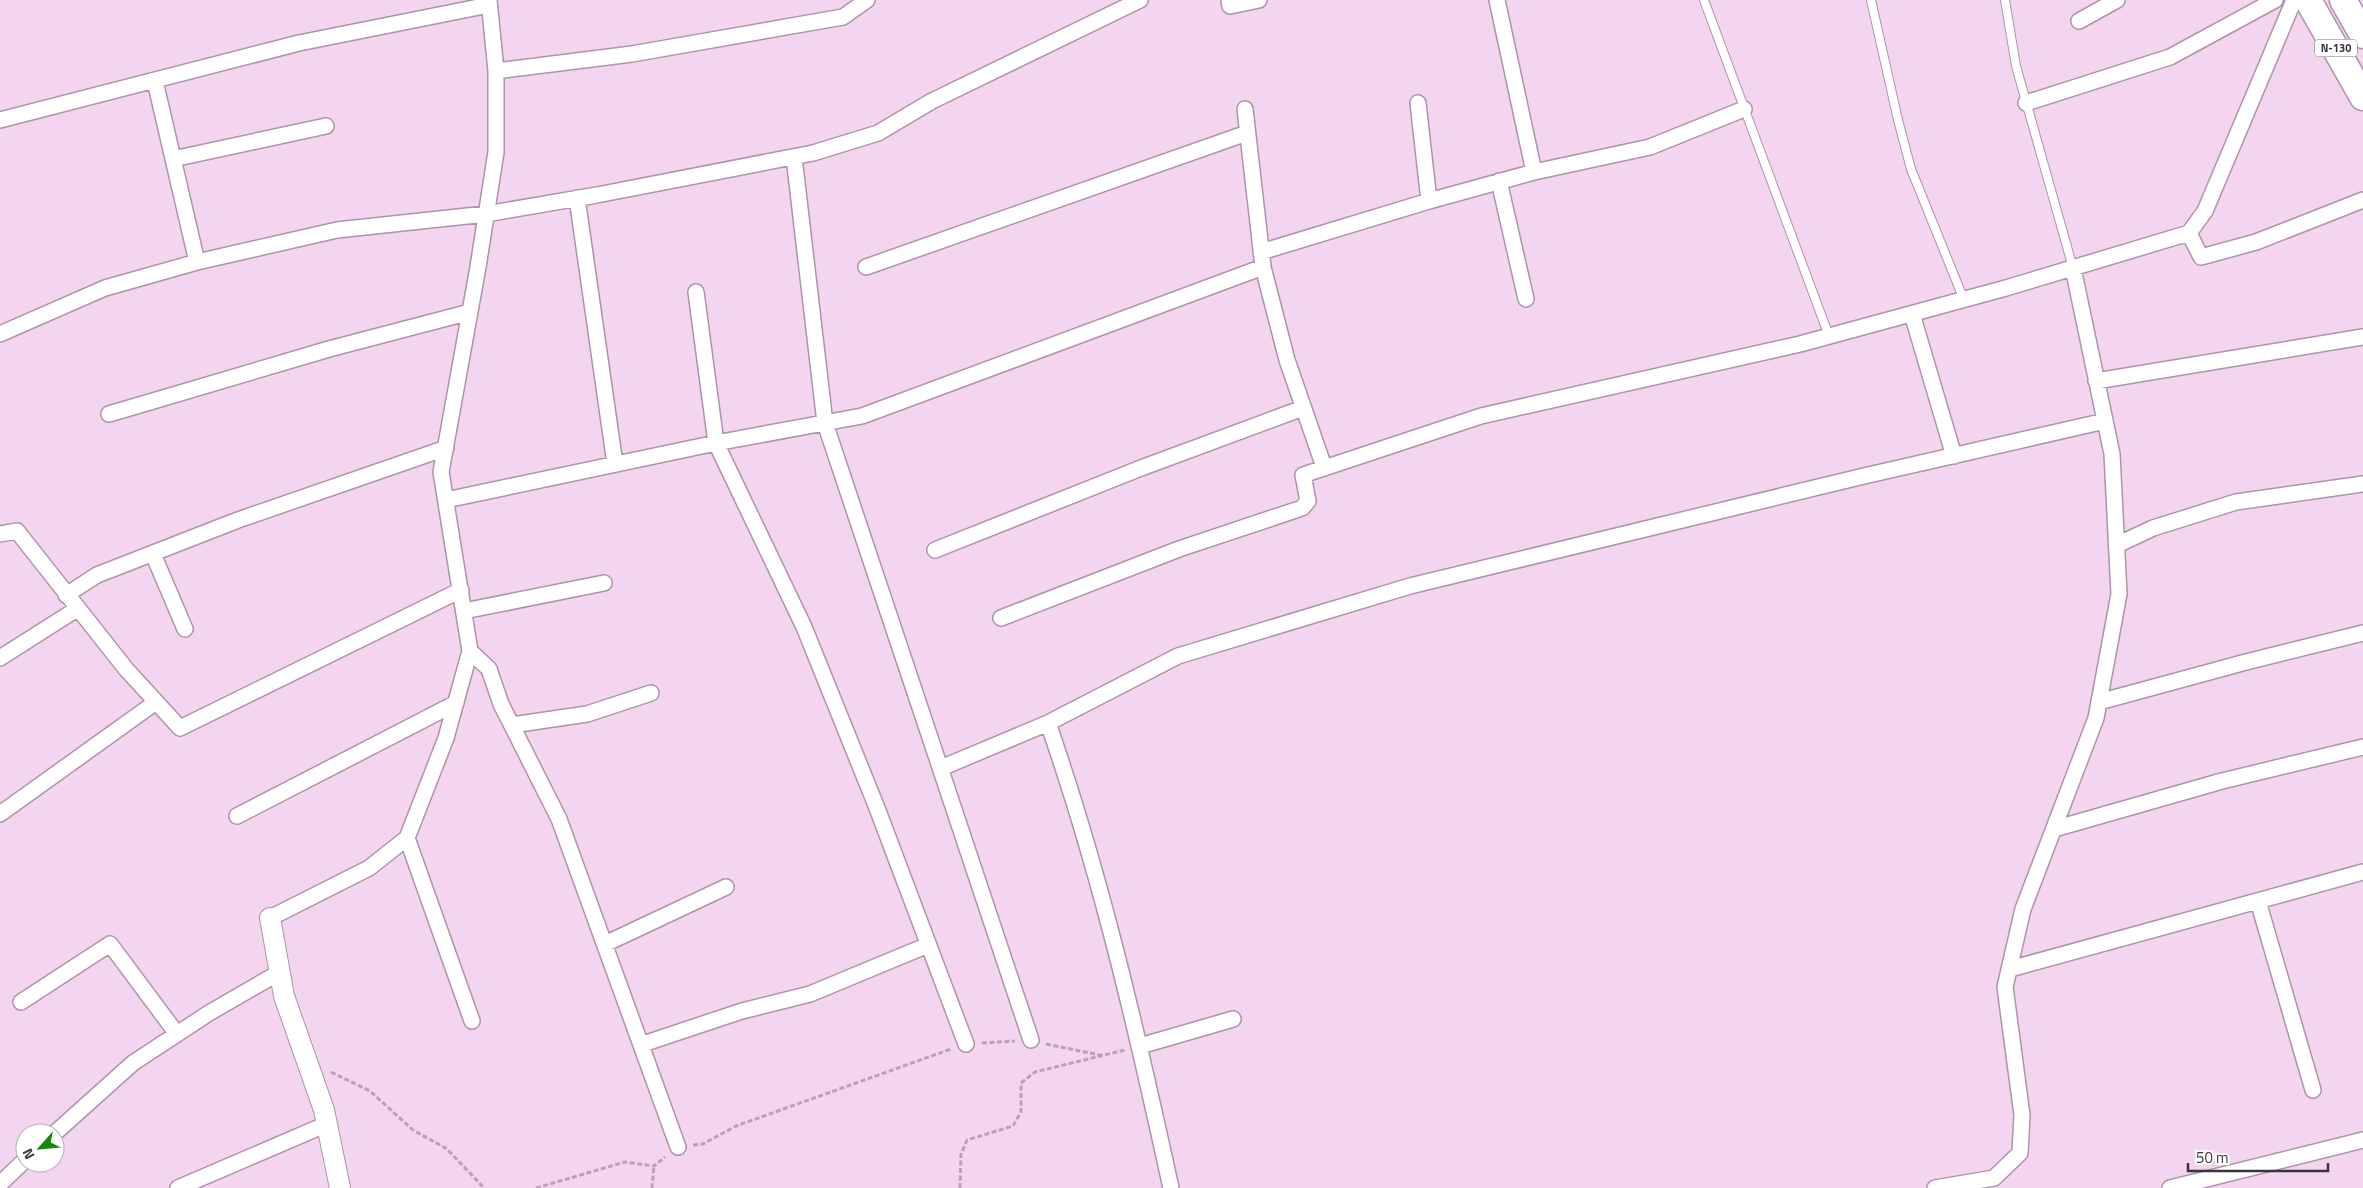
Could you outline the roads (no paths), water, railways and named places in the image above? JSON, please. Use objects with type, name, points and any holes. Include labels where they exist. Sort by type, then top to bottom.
[{"type":"highway","name":"N-130","points":[[2308,0],[2363,97]]},
{"type":"highway","name":"N-130","points":[[2343,0],[2363,36]]},
{"type":"street","points":[[496,71],[632,54],[843,17],[867,0]]},
{"type":"street","points":[[0,334],[104,288],[197,262],[336,230],[486,214],[813,153],[878,133],[932,101],[1140,0]]},
{"type":"street","points":[[1228,0],[1230,6],[1260,0]]},
{"type":"street","points":[[1498,0],[1534,172]]},
{"type":"street","points":[[2079,21],[2117,0]]},
{"type":"street","points":[[2026,103],[2170,57],[2202,42],[2274,0]]},
{"type":"street","points":[[1001,618],[1179,549],[1302,508],[1308,501],[1303,475],[1481,416],[1829,336],[1964,300],[2189,233],[2205,211],[2294,0]]},
{"type":"street","points":[[0,120],[299,43],[489,2],[496,71],[496,152],[441,472],[470,651],[446,738],[407,838],[369,868],[270,918],[284,996],[327,1124],[340,1188]]},
{"type":"street","points":[[156,81],[197,262]]},
{"type":"street","points":[[1418,103],[1429,201]]},
{"type":"street","points":[[1245,108],[1262,267],[1287,360],[1324,467]]},
{"type":"street","points":[[1261,252],[1499,181],[1650,147],[1744,109]]},
{"type":"street","points":[[173,159],[326,126]]},
{"type":"street","points":[[866,267],[1247,133]]},
{"type":"street","points":[[794,157],[825,423],[1031,1040]]},
{"type":"street","points":[[1499,181],[1526,299]]},
{"type":"street","points":[[577,198],[615,464]]},
{"type":"street","points":[[2189,233],[2201,257],[2256,242],[2363,200]]},
{"type":"street","points":[[446,500],[716,443],[862,416],[907,401],[1262,267]]},
{"type":"street","points":[[1935,1188],[1967,1185],[1994,1178],[2020,1153],[2022,1115],[2005,987],[2024,909],[2096,718],[2120,594],[2112,454],[2073,268]]},
{"type":"street","points":[[696,292],[716,443],[804,627],[877,808],[966,1044]]},
{"type":"street","points":[[109,414],[329,349],[470,312]]},
{"type":"street","points":[[1912,314],[1954,456]]},
{"type":"street","points":[[2096,381],[2363,337]]},
{"type":"street","points":[[935,550],[1141,468],[1303,408]]},
{"type":"street","points":[[941,768],[1048,724],[1178,656],[1401,588],[2105,421]]},
{"type":"street","points":[[66,595],[97,575],[238,520],[446,448]]},
{"type":"street","points":[[2117,545],[2153,528],[2236,502],[2363,484]]},
{"type":"street","points":[[0,534],[17,531],[126,669],[180,728],[461,590]]},
{"type":"street","points":[[153,554],[185,629]]},
{"type":"street","points":[[464,610],[604,584]]},
{"type":"street","points":[[0,658],[77,609]]},
{"type":"street","points":[[2099,702],[2246,662],[2363,633]]},
{"type":"street","points":[[470,651],[489,669],[512,725],[559,819],[643,1044],[678,1147]]},
{"type":"street","points":[[512,725],[587,714],[651,693]]},
{"type":"street","points":[[0,814],[156,702]]},
{"type":"street","points":[[237,816],[456,703]]},
{"type":"street","points":[[1048,724],[1075,800],[1140,1046],[1171,1188]]},
{"type":"street","points":[[2054,829],[2222,781],[2363,747]]},
{"type":"street","points":[[407,838],[472,1021]]},
{"type":"street","points":[[2010,969],[2363,872]]},
{"type":"street","points":[[605,944],[726,887]]},
{"type":"street","points":[[2258,901],[2313,1090]]},
{"type":"street","points":[[21,1002],[110,944],[177,1034]]},
{"type":"street","points":[[643,1044],[742,1011],[810,994],[928,945]]},
{"type":"street","points":[[65,1124],[133,1063],[209,1012],[280,972]]},
{"type":"street","points":[[1140,1046],[1233,1019]]},
{"type":"street","points":[[178,1188],[327,1124]]},
{"type":"street","points":[[2170,1188],[2363,1140]]},
{"type":"street","points":[[0,1184],[15,1170]]},
{"type":"lane","points":[[1704,0],[1829,336]]},
{"type":"lane","points":[[1872,0],[1898,120],[1912,169],[1964,300]]},
{"type":"lane","points":[[2005,0],[2016,66],[2073,268]]}]
